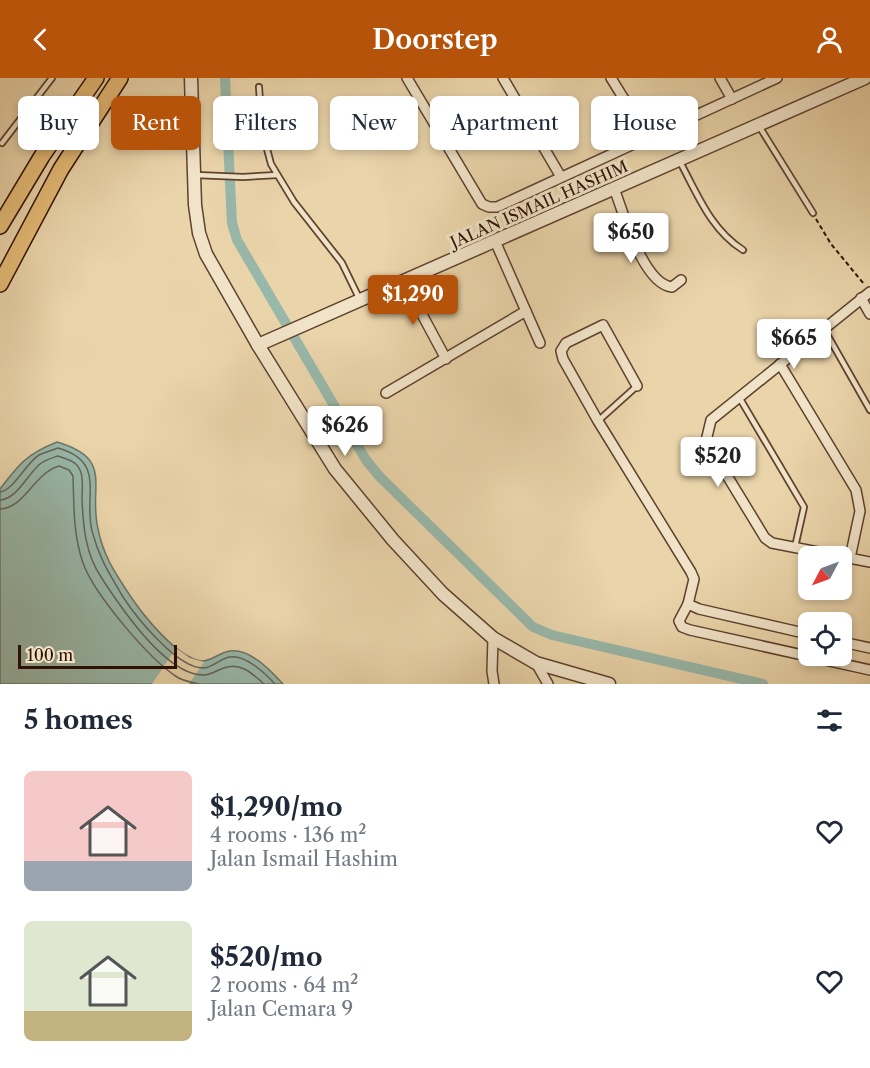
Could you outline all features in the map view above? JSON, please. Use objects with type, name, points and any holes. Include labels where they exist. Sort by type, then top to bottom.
[{"type":"main road","points":[[0,226],[42,156],[96,78]]},
{"type":"main road","points":[[0,284],[61,169],[120,78]]},
{"type":"street","points":[[191,78],[193,176],[199,233],[206,254],[258,345],[335,469],[393,540],[443,594],[493,638],[536,663],[609,684]]},
{"type":"street","points":[[407,78],[482,204],[489,207],[497,207],[621,150]]},
{"type":"street","points":[[503,78],[561,177]]},
{"type":"street","points":[[611,78],[622,96]]},
{"type":"street","points":[[720,78],[732,99]]},
{"type":"street","points":[[698,115],[777,78]]},
{"type":"street","name":"JALAN ISMAIL HASHIM","points":[[258,345],[865,78]]},
{"type":"street","points":[[614,188],[633,244],[656,278],[666,286],[672,286],[681,280]]},
{"type":"street","points":[[495,241],[540,343]]},
{"type":"street","points":[[404,281],[446,359]]},
{"type":"street","points":[[798,548],[772,543],[760,532],[706,441],[711,420],[870,292]]},
{"type":"street","points":[[861,298],[870,314]]},
{"type":"street","points":[[386,393],[526,311]]},
{"type":"street","points":[[637,386],[603,325],[566,343],[561,351],[598,421],[692,572],[694,579],[688,604],[679,621],[682,627],[798,653]]},
{"type":"street","points":[[780,364],[856,490],[860,511],[852,549]]},
{"type":"street","points":[[852,558],[870,562]]},
{"type":"street","points":[[688,604],[699,609],[798,632]]},
{"type":"street","points":[[493,638],[494,684]]},
{"type":"street","points":[[852,644],[870,648]]},
{"type":"street","points":[[536,663],[548,684]]},
{"type":"street","points":[[852,666],[870,670]]},
{"type":"lane","points":[[2,143],[52,78]]},
{"type":"lane","points":[[259,87],[262,130],[271,164],[294,202],[342,263],[360,300]]},
{"type":"lane","points":[[758,125],[813,213]]},
{"type":"lane","points":[[679,160],[715,227],[729,242],[743,250]]},
{"type":"lane","points":[[193,176],[277,175]]},
{"type":"lane","points":[[823,328],[870,410]]},
{"type":"lane","points":[[598,421],[637,386]]},
{"type":"lane","points":[[739,397],[804,507],[795,547]]},
{"type":"path","points":[[813,213],[831,244],[865,285],[861,298]]},
{"type":"water","points":[[57,442],[75,449],[93,466],[96,476],[98,529],[106,555],[135,602],[161,634],[181,652],[201,661],[234,651],[250,655],[283,684],[0,684],[0,489],[24,461]]},
{"type":"pier","points":[[176,648],[190,658],[204,662],[189,684],[152,684]]},
{"type":"waterway","points":[[225,78],[232,223],[237,240],[366,460],[380,477],[533,627],[552,635],[763,684]]}]
